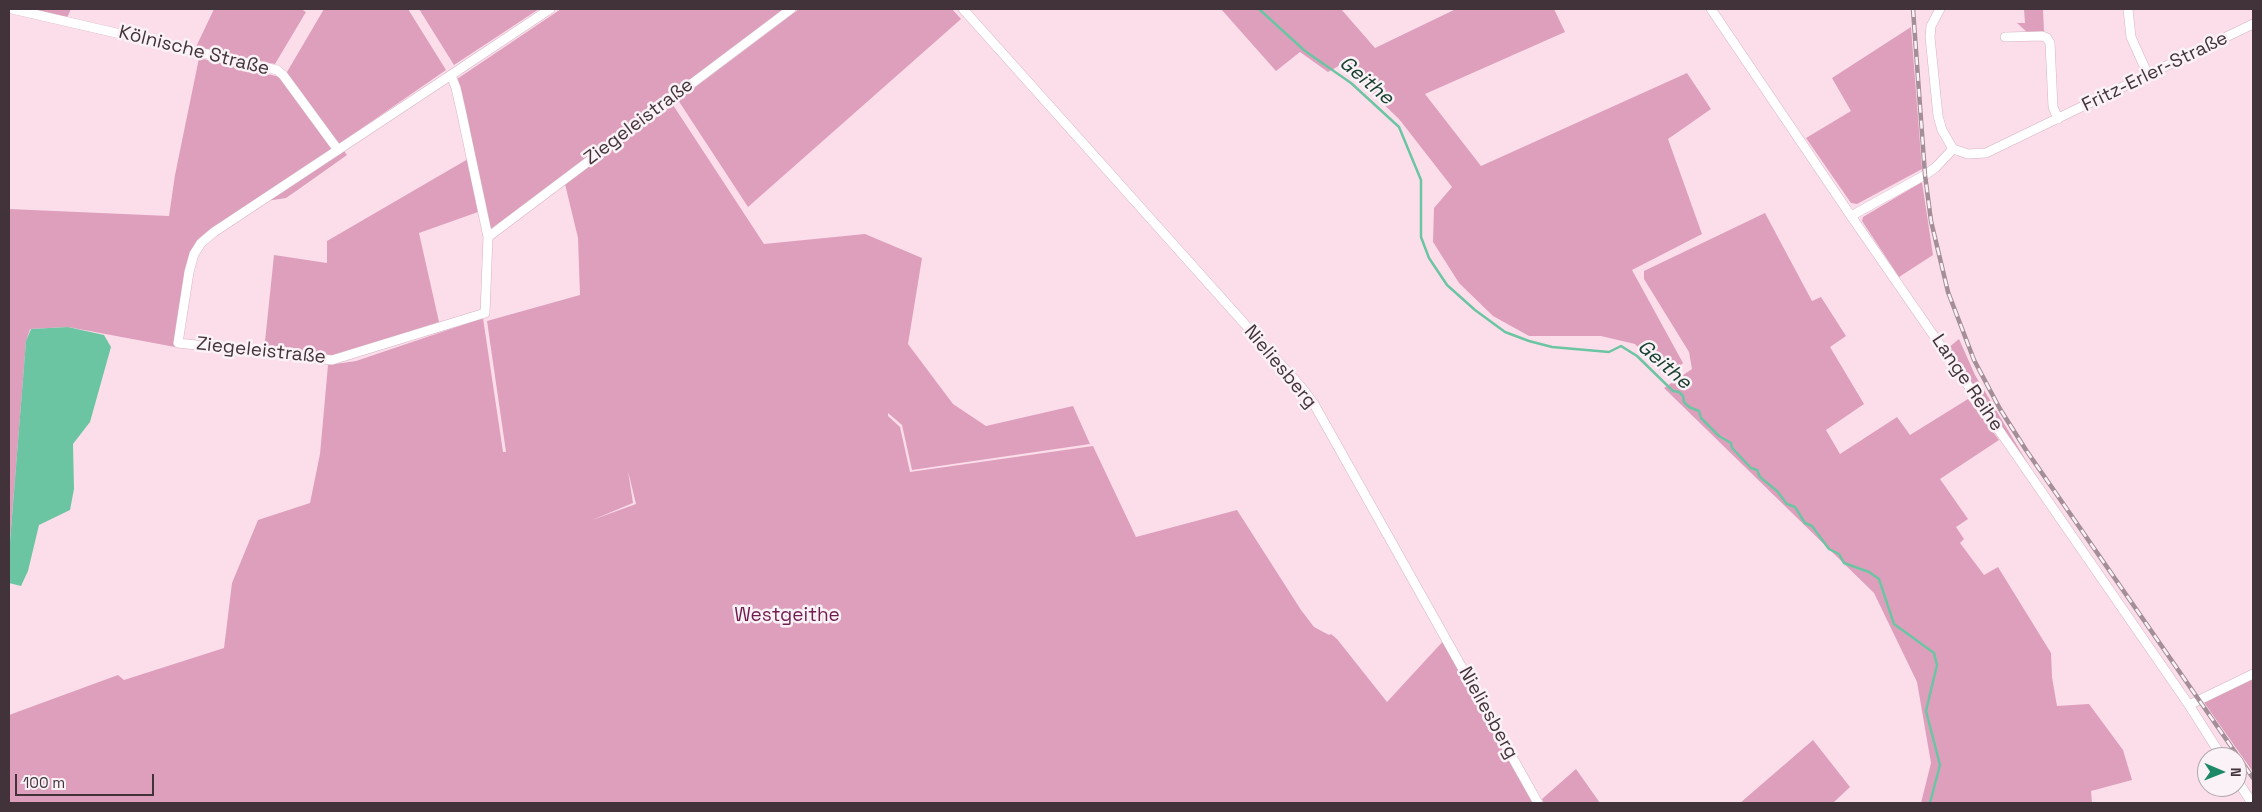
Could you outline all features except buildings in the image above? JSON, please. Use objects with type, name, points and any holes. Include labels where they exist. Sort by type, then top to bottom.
[{"type":"street","name":"Kölnische Straße","points":[[12,9],[277,70],[283,74],[338,150]]},
{"type":"street","name":"Ziegeleistraße","points":[[450,75],[460,103],[488,237],[485,313],[332,360],[178,343],[189,272],[194,254],[201,243],[214,232],[450,75],[550,9]]},
{"type":"street","name":"Ziegeleistraße","points":[[488,237],[791,9]]},
{"type":"street","name":"Nieliesberg","points":[[963,9],[1310,399],[1538,803]]},
{"type":"street","name":"Lange Reihe","points":[[1712,9],[1851,216],[2189,705],[2216,747]]},
{"type":"street","points":[[1851,216],[1925,175],[1954,149],[1942,130],[1938,116],[1930,36],[1931,26],[1940,9]]},
{"type":"street","points":[[2128,9],[2132,37],[2148,75]]},
{"type":"street","name":"Fritz-Erler-Straße","points":[[1954,149],[1968,154],[1986,153],[2253,24]]},
{"type":"street","name":"Fritz-Erler-Straße","points":[[2006,37],[2042,36],[2047,38],[2050,43],[2053,107],[2058,119]]},
{"type":"street","points":[[2189,705],[2253,674]]},
{"type":"green space","points":[[36,9],[71,9],[66,20],[35,13]]},
{"type":"green space","points":[[214,9],[301,9],[306,12],[275,64],[195,49]]},
{"type":"green space","points":[[324,9],[408,9],[446,70],[339,144],[347,155],[299,189],[286,198],[266,201],[198,244],[183,300],[175,347],[68,327],[30,329],[26,342],[9,554],[9,209],[169,216],[175,175],[199,58],[280,77],[287,72]]},
{"type":"green space","points":[[419,9],[539,9],[454,65]]},
{"type":"green space","points":[[561,9],[784,9],[490,230],[457,79]]},
{"type":"green space","points":[[799,9],[952,9],[961,19],[748,207],[678,100]]},
{"type":"green space","points":[[1221,9],[1341,9],[1375,48],[1456,9],[1554,9],[1565,32],[1425,94],[1481,166],[1687,73],[1711,109],[1668,139],[1702,234],[1632,270],[1683,363],[1667,377],[1635,344],[1601,336],[1529,336],[1493,316],[1459,283],[1433,242],[1434,208],[1452,187],[1399,119],[1342,64],[1328,72],[1300,52],[1276,71]]},
{"type":"green space","points":[[2024,9],[2043,9],[2044,32],[2028,33],[2017,23],[2025,23]]},
{"type":"green space","points":[[1911,27],[1922,169],[1857,204],[1851,203],[1806,138],[1851,111],[1832,78]]},
{"type":"green space","name":"Westgeithe","points":[[673,105],[764,244],[865,234],[922,258],[908,344],[953,404],[986,426],[1073,406],[1090,444],[912,470],[902,425],[888,413],[888,416],[900,427],[910,472],[1093,446],[1136,537],[1237,510],[1301,610],[1314,627],[1329,635],[1331,634],[1337,639],[1387,702],[1446,638],[1539,803],[9,803],[9,715],[118,675],[124,680],[224,648],[232,583],[258,520],[310,503],[320,454],[328,365],[356,361],[483,318],[503,452],[506,452],[487,321],[580,295],[578,238],[565,184]],"holes":[[[628,471],[636,504],[592,520],[633,503]]]},
{"type":"green space","points":[[468,159],[478,212],[419,233],[439,322],[328,358],[264,351],[274,255],[327,263],[327,241]]},
{"type":"green space","points":[[1922,182],[1933,255],[1899,277],[1862,221],[1863,217]]},
{"type":"green space","points":[[1765,213],[1812,301],[1821,297],[1846,336],[1830,347],[1864,404],[1826,430],[1840,454],[1897,417],[1910,435],[1968,399],[1999,440],[1940,479],[1968,519],[1956,527],[1964,539],[1960,543],[1984,575],[1998,567],[2051,653],[2052,677],[2057,706],[2089,704],[2123,750],[2132,780],[2091,791],[2092,803],[1921,803],[1931,763],[1917,682],[1874,593],[1664,388],[1692,369],[1689,352],[1644,279],[1644,271]]},
{"type":"green space","points":[[1959,339],[1975,375],[2030,467],[1981,399],[1948,348]]},
{"type":"green space","points":[[2253,678],[2253,772],[2247,763],[2247,747],[2235,747],[2203,701]]},
{"type":"green space","points":[[1813,740],[1850,787],[1833,803],[1740,803]]},
{"type":"green space","points":[[1576,769],[1600,803],[1544,803],[1542,799]]},
{"type":"shaded area","points":[[68,327],[104,335],[111,347],[90,422],[73,444],[74,489],[70,510],[39,525],[28,571],[21,586],[9,583],[9,554],[26,341],[31,329]]},
{"type":"waterway","name":"Geithe","points":[[1259,9],[1305,51],[1351,83],[1399,127],[1421,180],[1421,237],[1429,258],[1447,285],[1475,310],[1505,332],[1529,341],[1552,347],[1609,352],[1621,346],[1637,356],[1673,391],[1679,392],[1689,407],[1699,411],[1701,418],[1719,436],[1731,443],[1732,448],[1751,468],[1757,470],[1760,477],[1777,491],[1787,504],[1795,507],[1805,523],[1812,526],[1829,549],[1839,554],[1844,563],[1869,572],[1879,579],[1894,624],[1934,653],[1937,665],[1926,711],[1940,765],[1930,803]]},
{"type":"railway","points":[[1913,9],[1925,175],[1931,221],[1948,292],[1974,360],[2000,409],[2026,450],[2253,778]]}]
